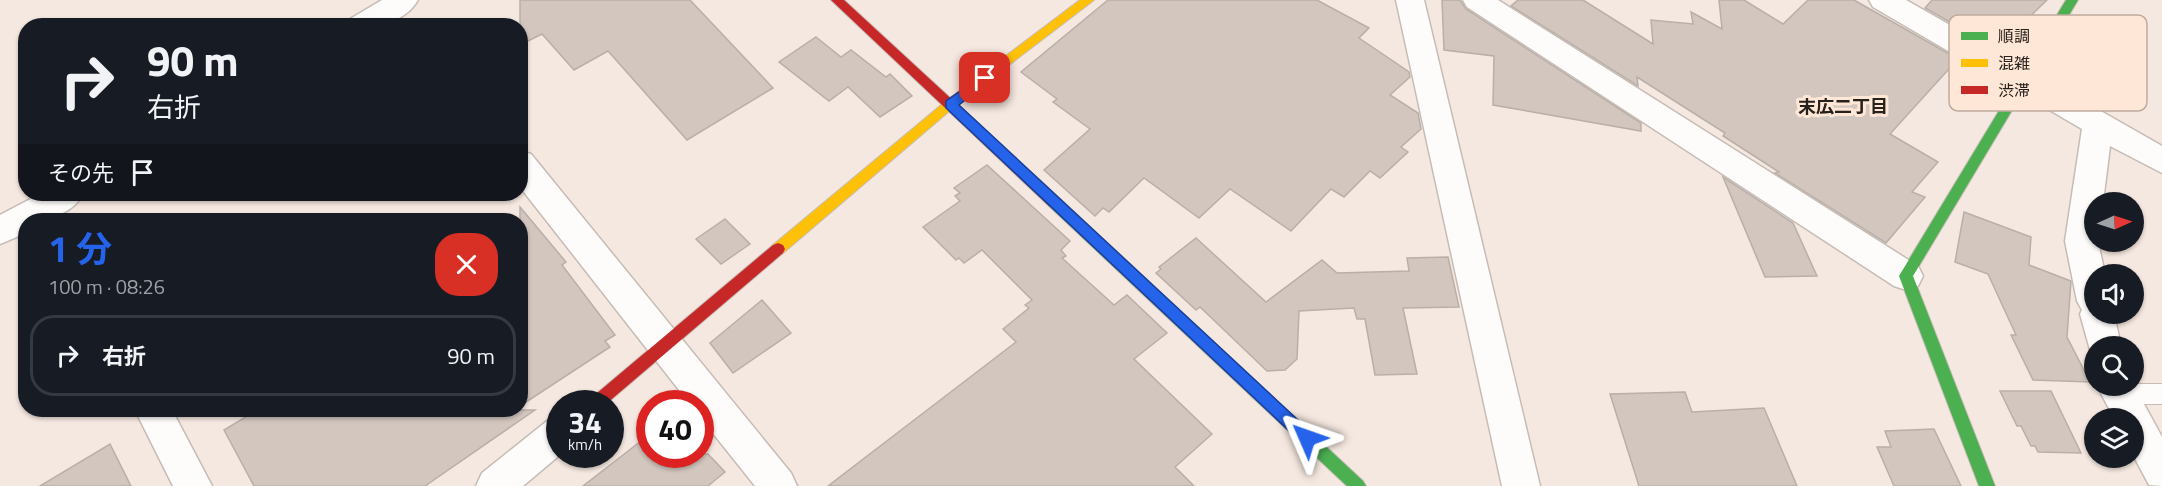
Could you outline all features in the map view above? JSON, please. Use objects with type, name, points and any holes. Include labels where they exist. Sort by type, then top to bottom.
[{"type":"street","points":[[837,0],[1358,486]]},
{"type":"street","points":[[613,390],[950,104],[1089,0]]},
{"type":"street","points":[[1410,0],[1521,486]]},
{"type":"street","points":[[1477,0],[1906,276],[1987,486]]},
{"type":"street","points":[[1882,0],[1949,38]]},
{"type":"street","points":[[2063,15],[2072,0]]},
{"type":"street","points":[[378,18],[400,8]]},
{"type":"street","points":[[1906,276],[2007,111]]},
{"type":"street","points":[[2074,111],[2162,161]]},
{"type":"street","points":[[2085,264],[2080,241],[2098,125]]},
{"type":"street","points":[[528,174],[778,486]]},
{"type":"street","points":[[41,213],[55,207]]},
{"type":"street","points":[[0,231],[18,223]]},
{"type":"street","points":[[2125,404],[2162,472]]},
{"type":"street","points":[[157,417],[193,486]]},
{"type":"street","points":[[495,486],[546,444]]},
{"type":"lane","points":[[2125,404],[2162,394]]},
{"type":"building","points":[[520,0],[690,0],[773,88],[687,140],[608,51],[574,70],[542,34],[528,41],[528,18],[520,18]]},
{"type":"building","points":[[1108,0],[1317,0],[1369,28],[1359,38],[1409,72],[1410,77],[1390,95],[1418,113],[1421,129],[1401,147],[1408,152],[1380,178],[1370,171],[1344,197],[1331,189],[1291,231],[1230,189],[1199,218],[1144,178],[1109,212],[1103,208],[1095,216],[1044,170],[1090,129],[1053,102],[1057,99],[1021,72]]},
{"type":"building","points":[[1442,0],[1460,0],[1466,9],[1641,123],[1641,131],[1493,105],[1494,56],[1444,50]]},
{"type":"building","points":[[1518,0],[1583,0],[1653,44],[1651,20],[1693,24],[1691,12],[1722,29],[1719,0],[1744,0],[1783,24],[1808,0],[1854,0],[1949,54],[1949,69],[1890,134],[1938,162],[1912,192],[1925,197],[1886,243],[1775,173],[1779,172],[1723,136],[1725,133],[1637,77],[1638,86],[1511,6]]},
{"type":"building","points":[[1932,0],[2047,0],[2031,15],[1949,15],[1949,22],[1925,8]]},
{"type":"building","points":[[816,37],[841,57],[851,50],[886,77],[890,74],[912,96],[880,117],[848,87],[829,101],[779,62]]},
{"type":"building","points":[[987,165],[1070,241],[1061,250],[1066,256],[1062,258],[1114,305],[1127,295],[1167,333],[1134,359],[1212,434],[1175,467],[1194,486],[828,486],[1016,342],[1003,329],[1029,308],[1025,305],[1032,300],[982,250],[964,263],[959,258],[956,260],[923,227],[960,201],[955,196],[960,193],[954,188]]},
{"type":"building","points":[[1723,177],[1793,223],[1817,276],[1765,277]]},
{"type":"building","points":[[1964,212],[2031,237],[2029,265],[2071,281],[2067,337],[2084,370],[2084,382],[2033,380],[2011,335],[2016,335],[1988,274],[1955,262]]},
{"type":"building","points":[[528,217],[566,262],[562,265],[615,335],[605,341],[610,347],[528,401]]},
{"type":"building","points":[[725,219],[750,244],[721,264],[696,239]]},
{"type":"building","points":[[1196,238],[1266,302],[1322,260],[1337,273],[1409,271],[1407,258],[1448,257],[1459,307],[1403,308],[1417,374],[1375,375],[1365,319],[1357,319],[1354,308],[1299,311],[1297,359],[1285,370],[1267,371],[1200,307],[1196,310],[1156,273],[1161,269],[1159,267]]},
{"type":"building","points":[[762,300],[791,333],[733,373],[710,343]]},
{"type":"building","points":[[2000,391],[2051,391],[2081,453],[2038,452],[2035,446],[2031,446],[2021,426],[2017,426]]},
{"type":"building","points":[[1685,392],[1692,412],[1764,408],[1797,486],[1639,486],[1610,394]]},
{"type":"building","points":[[245,417],[525,417],[425,486],[254,486],[224,430]]},
{"type":"building","points":[[1934,429],[1961,486],[1894,486],[1877,447],[1891,447],[1885,431]]},
{"type":"building","points":[[110,444],[131,486],[40,486]]},
{"type":"building","points":[[636,445],[636,468],[714,468],[714,460],[725,472],[708,486],[583,486],[606,468],[624,468],[624,454]]},
{"type":"traffic: fast","points":[[2063,15],[2072,0]]},
{"type":"traffic: fast","points":[[1987,486],[1906,276],[2005,111]]},
{"type":"traffic: fast","points":[[1054,202],[1358,486]]},
{"type":"traffic: slow","points":[[778,249],[950,104],[1088,0]]},
{"type":"traffic: jam","points":[[837,0],[1054,202]]},
{"type":"traffic: jam","points":[[612,390],[778,249]]},
{"type":"district","name":"末広二丁目","points":[[1843,106]]},
{"type":"route","points":[[985,78],[950,104],[1307,438]]}]
